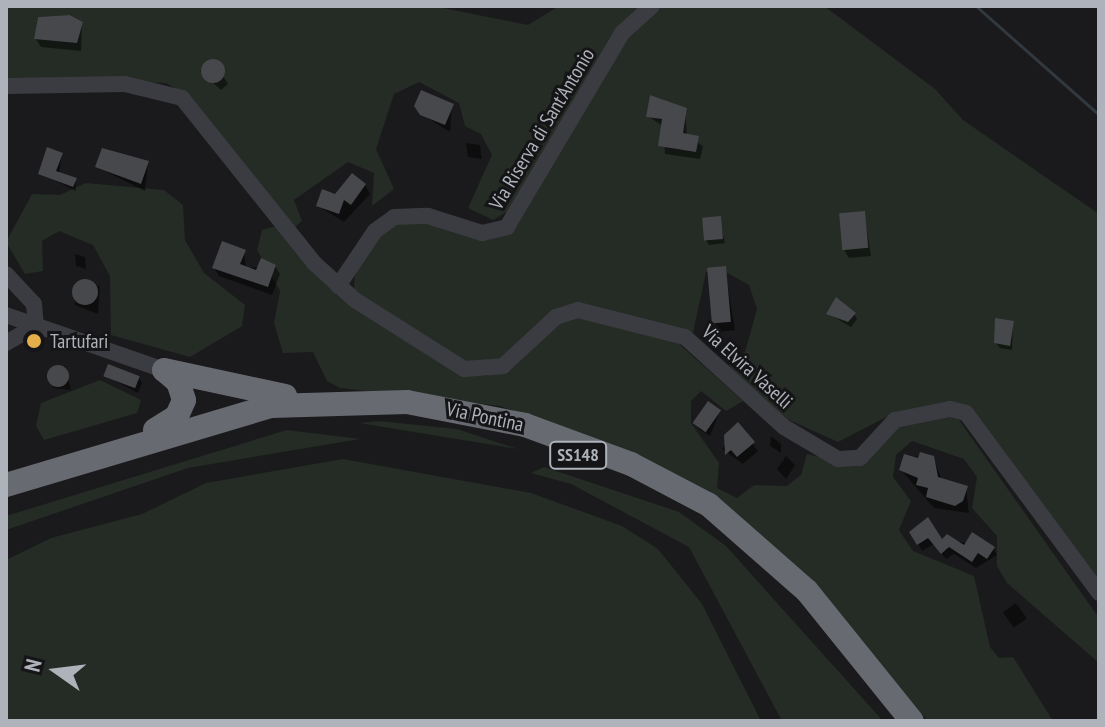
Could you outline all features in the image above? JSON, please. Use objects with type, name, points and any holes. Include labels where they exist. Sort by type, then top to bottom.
[{"type":"highway","points":[[164,370],[262,394],[363,400]]},
{"type":"highway","points":[[127,445],[181,409],[181,386],[164,370]]},
{"type":"highway","name":"Via Pontina","points":[[6,485],[127,445],[271,406],[363,400],[525,425],[684,490],[807,591],[912,721]]},
{"type":"highway","name":"Via Pontina","points":[[6,500],[188,439],[275,420],[405,416],[524,439],[638,482],[737,546],[896,721]]},
{"type":"street","name":"Via Riserva di Sant'Antonio","points":[[338,286],[375,231],[394,217],[428,216],[482,233],[507,227],[622,33],[652,6]]},
{"type":"street","name":"Via Elvira Vaselli","points":[[6,86],[125,84],[176,94],[338,286],[433,353],[472,371],[503,366],[569,310],[674,333],[794,434],[844,460],[860,458],[891,421],[950,409],[966,413],[1099,593]]},
{"type":"street","points":[[6,274],[36,307],[36,326]]},
{"type":"street","points":[[6,315],[164,370]]},
{"type":"street","points":[[6,343],[36,326]]},
{"type":"shaded area","points":[[6,6],[433,6],[528,25],[559,6],[642,6],[614,37],[517,206],[493,220],[468,208],[492,155],[481,134],[465,126],[459,103],[419,82],[394,94],[376,149],[394,189],[372,206],[374,173],[348,162],[294,200],[302,221],[295,227],[192,98],[166,83],[6,80]],"holes":[[[71,15],[83,22],[77,43],[34,39],[38,17]]]},
{"type":"shaded area","points":[[659,6],[824,6],[935,89],[963,120],[1099,214],[1099,586],[966,408],[892,414],[838,442],[787,419],[728,366],[745,352],[757,309],[749,285],[722,270],[706,272],[693,333],[563,306],[501,362],[472,367],[354,290],[355,270],[387,224],[401,219],[509,229],[632,28]],"holes":[[[650,95],[687,108],[680,150],[659,146],[666,120],[647,117]]]},
{"type":"shaded area","points":[[86,183],[164,190],[183,205],[185,240],[204,273],[245,305],[242,326],[190,357],[111,335],[110,276],[93,245],[59,231],[42,241],[43,271],[25,274],[6,242],[32,194],[60,195]]},
{"type":"shaded area","points":[[276,226],[334,292],[455,372],[486,376],[514,367],[562,317],[575,315],[670,336],[743,401],[726,411],[701,391],[691,401],[691,423],[719,463],[717,488],[737,498],[754,485],[787,486],[801,475],[807,454],[857,466],[883,432],[942,415],[959,420],[1099,618],[1099,663],[1007,583],[997,566],[997,536],[972,508],[977,477],[964,459],[912,441],[896,455],[893,477],[911,501],[899,530],[913,551],[974,576],[990,647],[999,658],[1013,657],[1053,721],[928,721],[805,578],[586,436],[500,406],[340,388],[327,381],[313,352],[283,353],[274,323],[280,291],[257,250],[262,230]]},
{"type":"shaded area","points":[[100,380],[141,400],[137,413],[44,440],[36,426],[41,403]]},
{"type":"shaded area","points":[[379,421],[457,429],[518,449],[359,423]]},
{"type":"shaded area","points":[[287,430],[360,439],[188,468],[6,530],[6,516]]},
{"type":"shaded area","points":[[343,459],[531,493],[622,526],[658,549],[702,604],[761,721],[6,721],[6,560],[51,538],[142,514],[206,483]]},
{"type":"shaded area","points":[[544,467],[679,512],[726,546],[883,721],[782,721],[689,547],[571,484],[531,473]]},
{"type":"building","points":[[70,15],[83,22],[77,43],[34,39],[38,17]]},
{"type":"building","points":[[213,59],[224,66],[225,71],[218,82],[213,83],[202,76],[201,71],[208,60]]},
{"type":"building","points":[[421,90],[454,104],[445,125],[420,115],[414,106]]},
{"type":"building","points":[[650,95],[687,108],[683,133],[699,136],[696,152],[658,146],[662,119],[646,117]]},
{"type":"building","points":[[47,147],[63,153],[56,171],[77,178],[73,187],[38,174]]},
{"type":"building","points":[[102,148],[149,161],[141,184],[95,167]]},
{"type":"building","points":[[352,173],[366,184],[351,205],[344,200],[339,214],[316,206],[322,189],[335,194]]},
{"type":"building","points":[[865,211],[868,248],[842,250],[839,213]]},
{"type":"building","points":[[721,216],[723,239],[704,241],[702,218]]},
{"type":"building","points":[[222,241],[246,250],[240,264],[256,270],[261,258],[276,265],[268,287],[212,268]]},
{"type":"building","points":[[726,266],[731,322],[712,323],[707,268]]},
{"type":"building","points":[[85,279],[94,283],[98,292],[94,301],[85,305],[76,301],[72,292],[76,283]]},
{"type":"building","points":[[836,297],[856,313],[848,322],[826,314]]},
{"type":"building","points":[[995,318],[1014,321],[1010,346],[994,343]]},
{"type":"building","points":[[108,364],[140,376],[135,388],[103,376]]},
{"type":"building","points":[[58,365],[66,368],[69,376],[66,384],[58,387],[50,384],[47,376],[50,368]]},
{"type":"building","points":[[708,401],[721,410],[706,432],[693,423]]},
{"type":"building","points":[[738,422],[755,442],[737,457],[731,450],[725,455],[724,435]]},
{"type":"building","points":[[920,452],[934,456],[938,477],[968,486],[963,501],[955,506],[926,497],[928,488],[916,485],[918,478],[899,470],[904,454],[918,458]]},
{"type":"building","points":[[928,517],[942,539],[947,534],[964,545],[972,532],[995,547],[987,559],[978,553],[972,562],[949,547],[941,554],[928,538],[917,545],[909,532]]},
{"type":"waterway","points":[[976,6],[1099,115]]},
{"type":"place","name":"Tartufari","points":[[34,341]]}]
